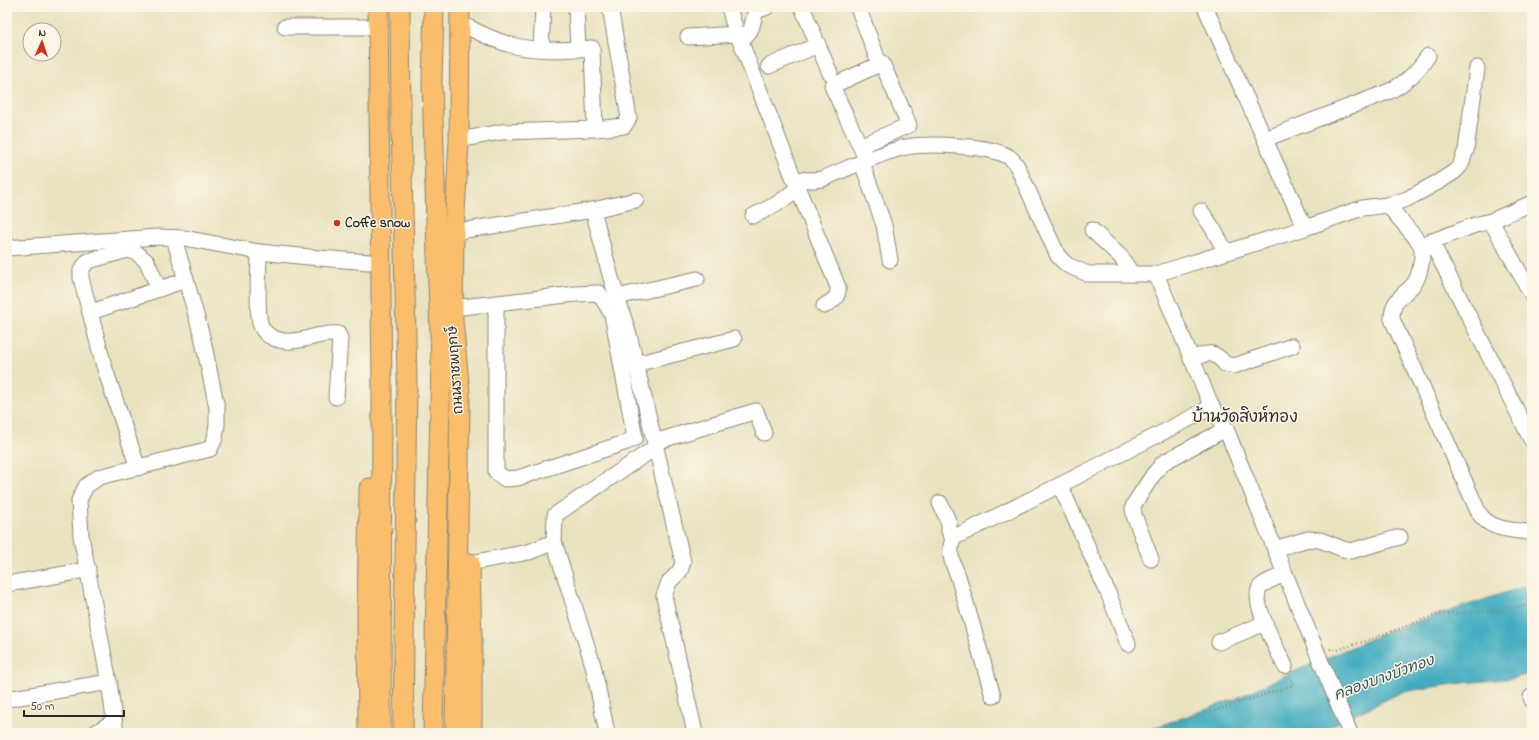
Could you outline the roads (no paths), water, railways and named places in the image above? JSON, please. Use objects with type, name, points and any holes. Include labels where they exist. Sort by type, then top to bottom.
[{"type":"main road","points":[[378,7],[382,388],[381,733]]},
{"type":"main road","points":[[400,7],[401,128],[407,377],[403,733]]},
{"type":"main road","name":"ถนนราชพฤกษ์","points":[[434,7],[432,83],[436,256],[441,360],[434,733]]},
{"type":"main road","name":"ถนนราชพฤกษ์","points":[[455,733],[460,393],[453,314],[454,232],[459,140],[460,15]]},
{"type":"main road","points":[[368,733],[367,613],[371,393],[369,199],[372,170],[380,140]]},
{"type":"main road","points":[[453,314],[463,359],[465,377],[471,394],[472,415],[470,563],[472,733]]},
{"type":"street","points":[[541,49],[543,7]]},
{"type":"street","points":[[576,7],[585,49],[595,129]]},
{"type":"street","points":[[459,140],[501,132],[595,129],[624,126],[629,118],[610,7]]},
{"type":"street","points":[[729,7],[795,184],[838,288],[838,294],[836,297],[824,306]]},
{"type":"street","points":[[688,37],[739,37],[750,32],[753,26],[753,19],[756,11],[767,7]]},
{"type":"street","points":[[802,7],[830,73]]},
{"type":"street","points":[[858,7],[876,55]]},
{"type":"street","points":[[1205,7],[1305,228]]},
{"type":"street","points":[[460,15],[483,34],[509,45],[541,49],[617,50]]},
{"type":"street","points":[[285,26],[378,27]]},
{"type":"street","points":[[769,66],[818,45]]},
{"type":"street","points":[[1265,139],[1390,91],[1399,86],[1416,72],[1428,56]]},
{"type":"street","points":[[860,146],[909,125],[882,63],[832,86],[860,146],[884,225],[890,260]]},
{"type":"street","points":[[753,216],[777,204],[795,184],[822,179],[906,148],[923,145],[978,148],[998,152],[1010,158],[1017,166],[1058,256],[1067,265],[1088,274],[1156,274],[1305,228],[1362,208],[1388,205],[1407,199],[1419,194],[1440,181],[1460,166],[1466,150],[1477,68]]},
{"type":"street","points":[[454,232],[593,210],[636,200]]},
{"type":"street","points":[[1426,243],[1476,224],[1491,221],[1532,203]]},
{"type":"street","points":[[1388,205],[1426,243],[1532,441]]},
{"type":"street","points":[[593,210],[636,364],[683,562],[680,571],[668,582],[664,596],[696,733]]},
{"type":"street","points":[[1201,211],[1226,252]]},
{"type":"street","points":[[1491,221],[1532,295]]},
{"type":"street","points":[[1092,230],[1121,257],[1132,274]]},
{"type":"street","points":[[7,248],[157,237],[184,238],[259,252],[369,262]]},
{"type":"street","points":[[95,733],[115,727],[109,682],[81,536],[79,500],[86,486],[99,477],[210,449],[215,438],[217,408],[202,336],[174,238]]},
{"type":"street","points":[[1426,243],[1419,276],[1413,285],[1398,298],[1392,309],[1392,319],[1482,517],[1491,524],[1528,532]]},
{"type":"street","points":[[138,468],[104,366],[81,278],[81,270],[88,261],[128,250],[137,253],[147,262],[160,289]]},
{"type":"street","points":[[259,252],[260,326],[266,334],[274,339],[292,341],[323,335],[338,334],[340,338],[336,397]]},
{"type":"street","points":[[1156,274],[1212,407],[1226,429],[1350,733]]},
{"type":"street","points":[[617,297],[697,279]]},
{"type":"street","points":[[91,312],[186,280]]},
{"type":"street","points":[[453,314],[496,303],[576,294],[599,293],[612,314],[635,438],[518,478],[505,479],[496,472],[496,303]]},
{"type":"street","points":[[636,364],[734,339]]},
{"type":"street","points":[[1191,359],[1206,353],[1212,353],[1218,356],[1225,364],[1234,366],[1292,346]]},
{"type":"street","points":[[993,696],[958,576],[951,558],[950,547],[953,538],[1212,407]]},
{"type":"street","points":[[607,733],[593,665],[554,542],[554,515],[655,445],[756,411],[764,433]]},
{"type":"street","points":[[1151,559],[1134,515],[1134,504],[1153,475],[1164,462],[1226,429]]},
{"type":"street","points":[[1060,485],[1109,595],[1128,644]]},
{"type":"street","points":[[940,503],[950,523],[949,531],[953,538]]},
{"type":"street","points":[[1275,549],[1308,538],[1320,540],[1351,551],[1400,537]]},
{"type":"street","points":[[470,563],[529,552],[554,542]]},
{"type":"street","points":[[7,584],[88,569]]},
{"type":"street","points":[[1285,574],[1261,586],[1258,593],[1258,600],[1265,623],[1285,666]]},
{"type":"street","points":[[1219,642],[1265,623]]},
{"type":"street","points":[[7,700],[109,682]]},
{"type":"water","name":"คลองบางบัวทอง","points":[[1532,584],[1532,673],[1514,678],[1453,684],[1402,692],[1316,733],[1139,733],[1235,699],[1284,676],[1389,631]]},
{"type":"place","name":"Coffe snow","points":[[337,223]]},
{"type":"district","name":"บ้านวัดสิงห์ทอง","points":[[1245,418]]}]
